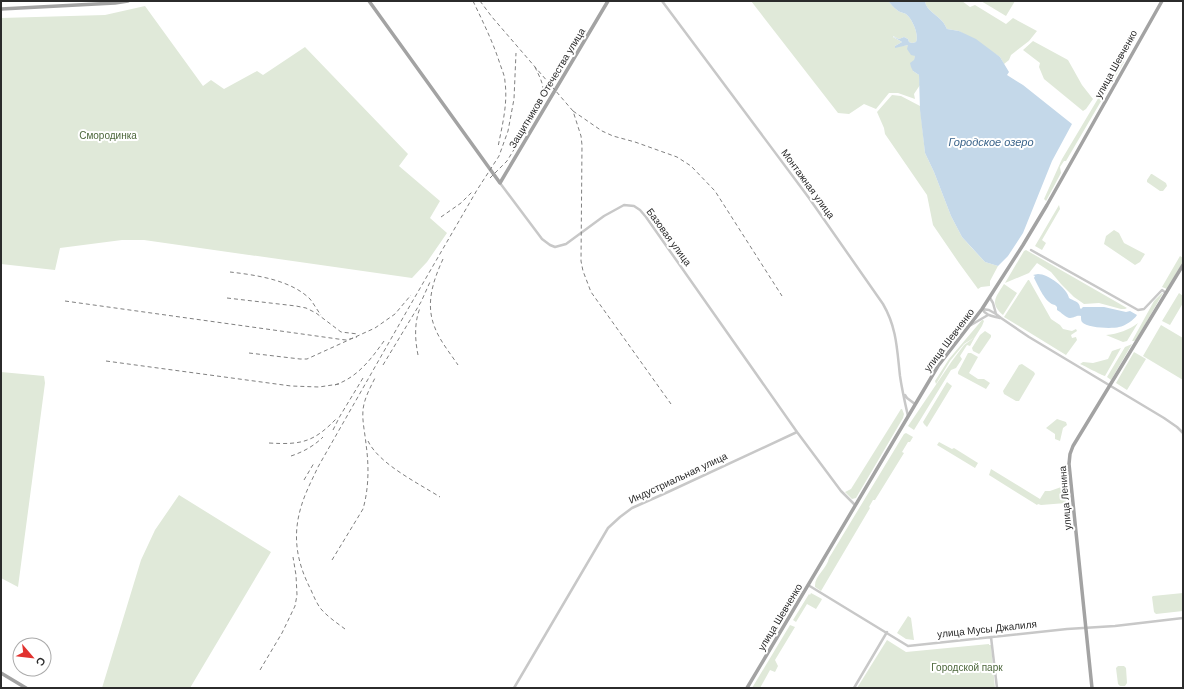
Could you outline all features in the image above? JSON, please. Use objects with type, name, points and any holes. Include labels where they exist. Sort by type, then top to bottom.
[{"type":"main road","points":[[1,9],[128,1]]},
{"type":"main road","name":"Базовая улица","points":[[369,1],[500,182]]},
{"type":"main road","name":"Защитников Отечества улица","points":[[500,182],[608,1]]},
{"type":"main road","name":"улица Шевченко","points":[[747,688],[915,404],[942,361],[990,298],[1047,205],[1162,1]]},
{"type":"main road","name":"улица Ленина","points":[[1092,688],[1073,507],[1070,454],[1073,446],[1183,265]]},
{"type":"main road","points":[[1,673],[26,688]]},
{"type":"street","name":"Монтажная улица","points":[[662,1],[809,198],[883,304],[889,315],[895,333],[903,393],[908,416]]},
{"type":"street","name":"Базовая улица","points":[[500,182],[542,240],[555,247],[566,244],[604,216],[623,206],[634,206],[640,210],[797,432],[841,491],[855,505]]},
{"type":"street","points":[[1031,250],[1138,310],[1144,309],[1162,290],[1166,293]]},
{"type":"street","points":[[990,298],[996,314]]},
{"type":"street","points":[[982,309],[988,315],[1001,318]]},
{"type":"street","points":[[982,309],[989,310],[996,314],[1029,337],[1164,418],[1183,433]]},
{"type":"street","points":[[969,326],[988,315]]},
{"type":"street","points":[[903,393],[915,404]]},
{"type":"street","name":"Индустриальная улица","points":[[514,688],[608,528],[620,516],[632,508],[797,432]]},
{"type":"street","name":"улица Мусы Джалиля","points":[[808,585],[908,646],[1183,618]]},
{"type":"street","points":[[854,688],[887,632]]},
{"type":"street","points":[[991,637],[997,688]]},
{"type":"green space","points":[[751,1],[888,1],[898,11],[910,18],[916,32],[916,42],[912,43],[904,37],[899,39],[893,36],[902,42],[895,47],[908,45],[915,56],[913,71],[919,75],[920,85],[914,94],[915,99],[898,93],[889,93],[876,109],[864,104],[849,114],[838,113]]},
{"type":"green space","points":[[925,1],[962,1],[970,7],[975,5],[1006,24],[1013,18],[1037,31],[1029,41],[1011,55],[1009,60],[1004,64],[1000,57],[959,31],[947,29],[942,21],[927,7]]},
{"type":"green space","points":[[981,1],[1015,1],[1006,16]]},
{"type":"green space","name":"Смородинка","points":[[145,6],[203,86],[211,80],[224,89],[257,71],[263,75],[305,47],[408,154],[399,166],[440,201],[430,218],[447,233],[427,262],[412,278],[144,240],[122,240],[60,248],[55,270],[1,264],[1,18],[105,15]]},
{"type":"green space","points":[[1033,41],[1068,60],[1082,85],[1093,99],[1086,109],[1083,111],[1044,79],[1039,67],[1040,63],[1023,50]]},
{"type":"green space","points":[[1121,60],[1124,62],[1066,161],[1064,161],[1060,167],[1061,173],[1046,201],[1044,199],[1062,159]]},
{"type":"green space","points":[[892,95],[901,96],[920,106],[925,153],[951,216],[962,237],[985,262],[998,266],[990,281],[990,286],[981,287],[978,289],[959,263],[933,225],[927,195],[885,134],[877,112]]},
{"type":"green space","points":[[1151,174],[1166,183],[1167,186],[1163,191],[1160,191],[1147,182]]},
{"type":"green space","points":[[1059,205],[1060,209],[1042,240],[1046,243],[1042,250],[1035,246]]},
{"type":"green space","points":[[1114,230],[1119,233],[1124,243],[1145,254],[1140,262],[1135,265],[1104,244],[1106,236]]},
{"type":"green space","points":[[1026,250],[1127,308],[1121,309],[1099,303],[1084,304],[1074,297],[1051,272],[1037,263],[1029,273],[1005,283]]},
{"type":"green space","points":[[1180,256],[1183,258],[1183,262],[1167,289],[1162,287]]},
{"type":"green space","points":[[1028,280],[1051,319],[1063,329],[1072,331],[1076,329],[1077,331],[1071,335],[1072,338],[1076,337],[1077,340],[1066,355],[1004,317]]},
{"type":"green space","points":[[1004,284],[1017,293],[1003,315],[996,307],[995,300]]},
{"type":"green space","points":[[1162,293],[1136,340],[1132,341],[1154,301]]},
{"type":"green space","points":[[1179,293],[1183,296],[1183,303],[1170,325],[1162,321]]},
{"type":"green space","points":[[982,320],[984,321],[982,326],[975,337],[964,344],[950,361],[936,384],[935,381],[949,359]]},
{"type":"green space","points":[[1138,323],[1127,341],[1123,342],[1106,335],[1115,334],[1131,328]]},
{"type":"green space","points":[[1161,325],[1183,338],[1183,380],[1143,356]]},
{"type":"green space","points":[[985,331],[991,335],[991,337],[979,354],[973,351],[972,348],[980,335]]},
{"type":"green space","points":[[975,337],[970,346],[967,345],[960,356],[962,359],[956,368],[951,370],[914,430],[908,426],[964,345]]},
{"type":"green space","points":[[1132,344],[1111,380],[1107,377],[1125,347]]},
{"type":"green space","points":[[1121,348],[1105,376],[1080,364],[1083,362],[1093,363],[1108,359],[1112,351]]},
{"type":"green space","points":[[1134,352],[1146,359],[1127,390],[1116,383]]},
{"type":"green space","points":[[968,353],[978,357],[969,373],[978,379],[984,379],[990,383],[986,389],[958,374]]},
{"type":"green space","points":[[1022,364],[1035,374],[1019,401],[1016,401],[1004,394],[1003,391],[1019,365]]},
{"type":"green space","points":[[1,372],[44,376],[45,383],[18,587],[1,578]]},
{"type":"green space","points":[[947,382],[952,386],[927,427],[923,422]]},
{"type":"green space","points":[[901,409],[904,414],[903,418],[856,498],[852,499],[845,492],[851,489]]},
{"type":"green space","points":[[1057,419],[1066,422],[1067,425],[1063,428],[1060,441],[1055,439],[1055,434],[1046,428]]},
{"type":"green space","points":[[906,433],[913,437],[910,442],[908,442],[902,452],[904,453],[875,500],[873,500],[869,507],[870,508],[821,591],[815,587],[816,579],[826,566],[829,558]]},
{"type":"green space","points":[[939,442],[952,449],[954,448],[978,463],[975,468],[937,445]]},
{"type":"green space","points":[[991,469],[1040,499],[1045,491],[1050,491],[1064,486],[1066,503],[1037,505],[989,475]]},
{"type":"green space","points":[[179,495],[271,552],[190,688],[102,688],[141,560],[155,530]]},
{"type":"green space","points":[[811,593],[822,599],[821,601],[816,609],[807,604],[796,622],[793,620]]},
{"type":"green space","points":[[1183,593],[1183,611],[1156,614],[1154,612],[1153,596]]},
{"type":"green space","points":[[908,616],[911,618],[914,640],[906,639],[897,633]]},
{"type":"green space","points":[[790,625],[795,627],[775,660],[778,666],[775,672],[770,670],[760,688],[752,688]]},
{"type":"green space","name":"Городской парк","points":[[887,640],[906,652],[989,644],[991,645],[995,688],[857,688]]},
{"type":"green space","points":[[1118,666],[1124,666],[1126,668],[1127,683],[1125,686],[1120,686],[1118,684],[1116,668]]},
{"type":"water","name":"Городское озеро","points":[[888,1],[925,1],[927,7],[942,21],[947,29],[959,31],[976,39],[1000,57],[1009,72],[1007,75],[1023,85],[1072,124],[1052,161],[1023,233],[1008,256],[998,266],[985,262],[962,237],[951,216],[925,153],[920,110],[919,75],[913,71],[910,63],[914,60],[915,56],[911,55],[907,49],[908,45],[895,48],[895,46],[902,42],[892,36],[899,39],[904,37],[912,43],[916,42],[917,39],[914,25],[908,16],[898,11]]},
{"type":"water","points":[[1038,274],[1047,276],[1061,286],[1068,294],[1069,298],[1079,304],[1081,309],[1083,307],[1104,307],[1126,312],[1130,311],[1137,315],[1132,321],[1124,325],[1111,328],[1089,326],[1082,322],[1081,316],[1068,318],[1057,310],[1055,305],[1051,304],[1045,298],[1034,278],[1035,276],[1033,275]]},
{"type":"railway","points":[[473,1],[491,40],[504,78],[506,90],[505,107],[498,147]]},
{"type":"railway","points":[[480,1],[573,111],[581,136],[582,145],[581,261],[583,271],[591,292],[671,404]]},
{"type":"railway","points":[[345,629],[320,607],[314,598],[302,570],[297,550],[298,518],[301,507],[318,467],[477,190],[499,156],[508,131],[514,99],[516,53]]},
{"type":"railway","points":[[490,178],[507,161],[543,102],[543,87],[534,65]]},
{"type":"railway","points":[[573,111],[602,131],[677,157],[691,166],[715,191],[782,296]]},
{"type":"railway","points":[[441,217],[461,203],[472,192]]},
{"type":"railway","points":[[443,259],[433,284],[430,301],[432,319],[442,342],[458,365]]},
{"type":"railway","points":[[230,272],[262,277],[293,287],[310,299],[321,315]]},
{"type":"railway","points":[[383,365],[421,302],[430,282]]},
{"type":"railway","points":[[249,353],[307,359],[375,328],[395,314],[411,295]]},
{"type":"railway","points":[[227,298],[306,308],[316,313],[341,332],[358,334]]},
{"type":"railway","points":[[65,301],[346,340],[357,337]]},
{"type":"railway","points":[[418,355],[416,332],[420,308]]},
{"type":"railway","points":[[335,385],[351,377],[363,367],[384,341]]},
{"type":"railway","points":[[106,361],[291,386],[319,387],[339,384]]},
{"type":"railway","points":[[333,430],[363,378]]},
{"type":"railway","points":[[332,560],[363,509],[365,501],[368,468],[363,410],[366,398],[375,378]]},
{"type":"railway","points":[[269,443],[290,443],[307,440],[321,432],[337,418]]},
{"type":"railway","points":[[291,456],[300,453],[323,437]]},
{"type":"railway","points":[[368,441],[373,449],[390,465],[440,497]]},
{"type":"railway","points":[[304,480],[314,463]]},
{"type":"railway","points":[[260,670],[282,633],[295,606],[297,595],[293,557]]}]
